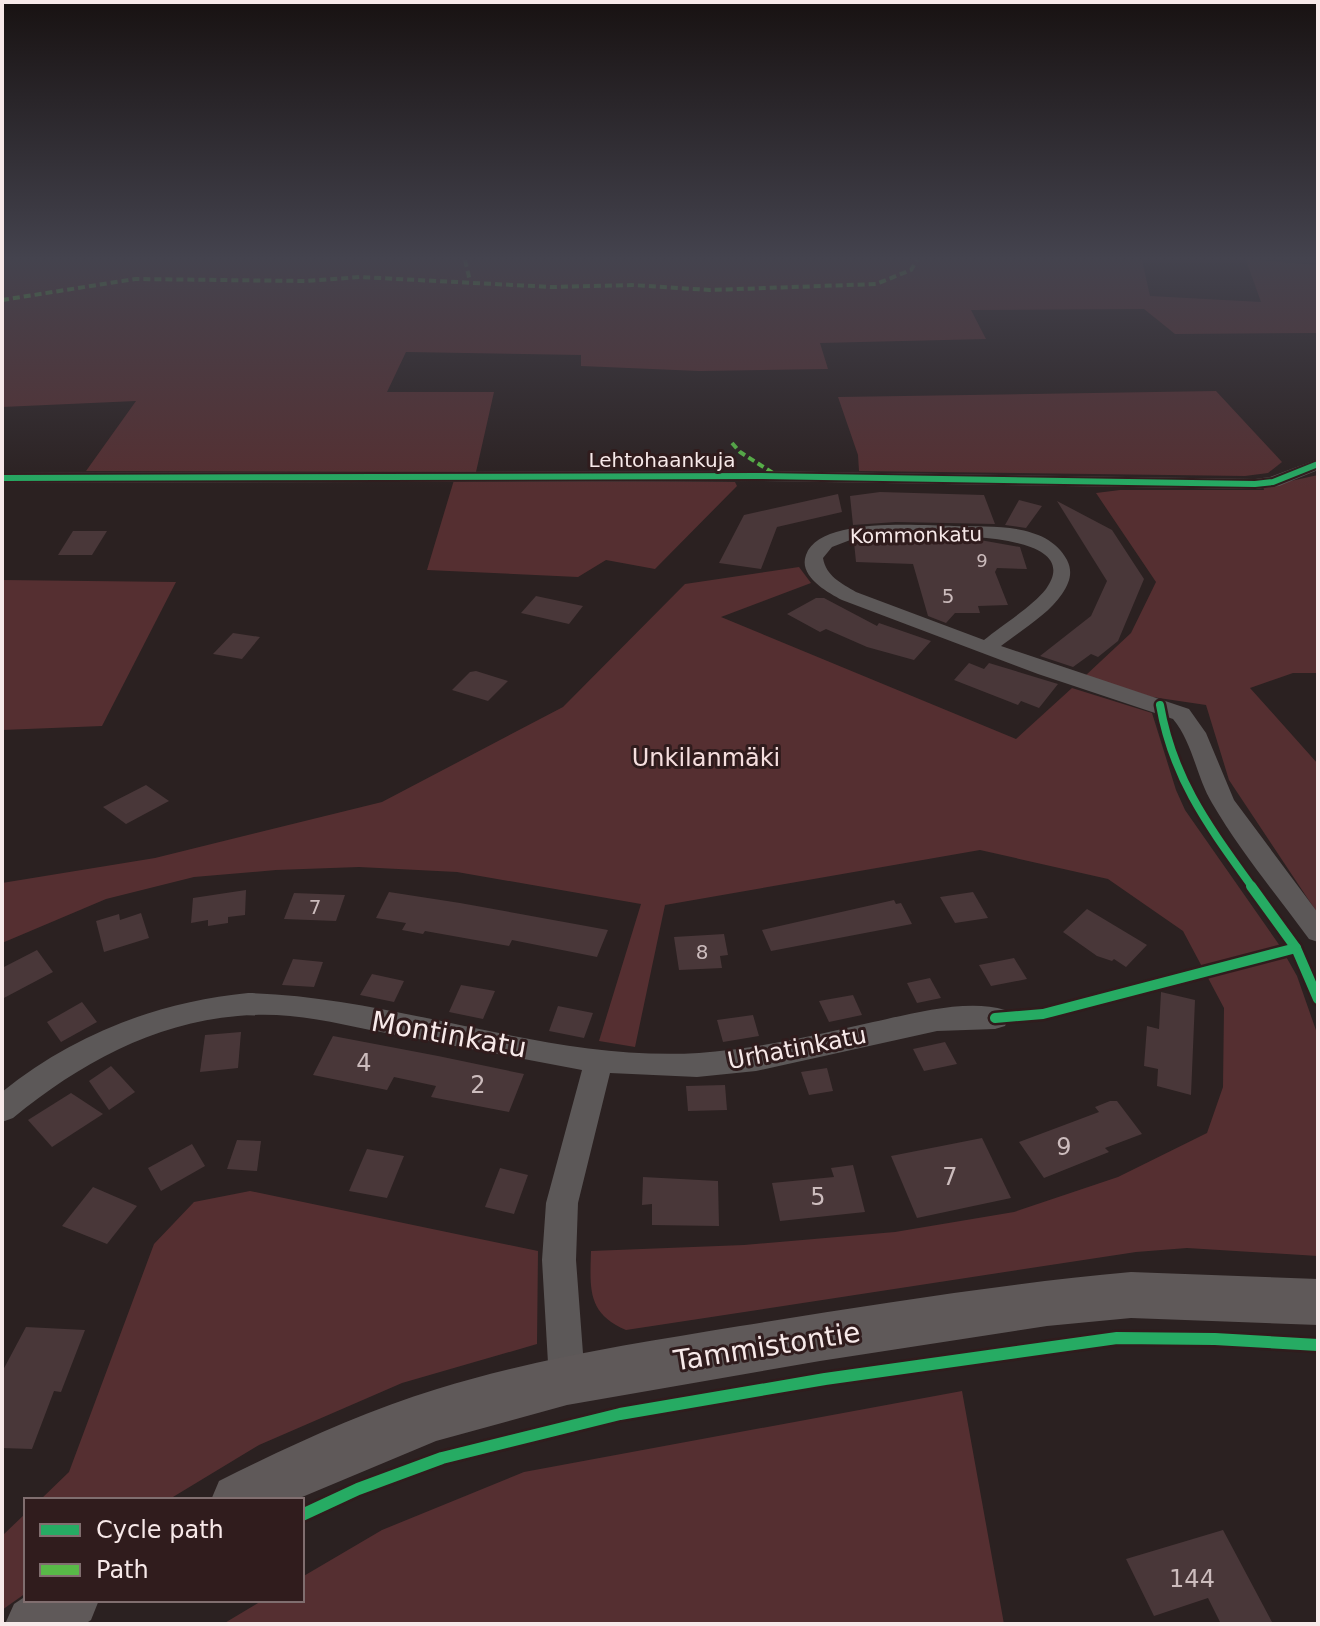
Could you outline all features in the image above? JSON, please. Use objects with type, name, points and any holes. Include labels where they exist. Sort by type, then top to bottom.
[{"type":"street","name":"Lehtohaankuja","points":[[2,478],[767,476],[1255,484],[1273,482],[1318,464]]},
{"type":"street","name":"Kommonkatu","points":[[988,647],[1053,593],[1057,585],[1061,568],[1053,552],[1039,541],[1005,534],[858,532],[834,538],[815,550],[812,558],[815,573],[834,589],[1059,675],[1181,714],[1192,724],[1205,766],[1222,800],[1318,932]]},
{"type":"street","name":"Montinkatu","points":[[2,1109],[40,1078],[102,1042],[165,1018],[233,1005],[288,1005],[599,1061]]},
{"type":"street","name":"Urhatinkatu","points":[[599,1061],[697,1065],[756,1059],[937,1020],[995,1018]]},
{"type":"street","points":[[567,1380],[559,1260],[562,1203],[599,1061]]},
{"type":"street","name":"Tammistontie","points":[[242,1498],[304,1467],[436,1415],[567,1380],[1047,1303],[1131,1295],[1318,1302]]},
{"type":"street","points":[[34,1624],[68,1602]]},
{"type":"green space","points":[[2,336],[984,336],[986,339],[820,343],[828,369],[699,371],[581,366],[581,355],[406,352],[387,392],[494,392],[476,472],[86,471],[136,401],[2,407]]},
{"type":"green space","points":[[1216,391],[1282,462],[1268,473],[1245,476],[859,471],[858,455],[838,397]]},
{"type":"green space","points":[[1318,475],[1318,673],[1293,673],[1250,688],[1318,764],[1318,914],[1229,780],[1206,705],[1152,697],[1085,676],[1131,633],[1156,582],[1096,493],[1120,490],[1264,490],[1263,487]]},
{"type":"green space","points":[[454,480],[735,482],[737,486],[655,569],[606,560],[578,577],[427,570]]},
{"type":"green space","name":"Unkilanmäki","points":[[799,567],[811,583],[721,617],[1016,739],[1072,688],[1152,713],[1185,810],[1280,946],[1297,976],[1318,1036],[1318,1256],[1187,1248],[1136,1252],[626,1330],[604,1316],[598,1308],[591,1288],[591,1251],[744,1245],[895,1232],[1014,1212],[1118,1177],[1207,1133],[1223,1087],[1224,1008],[1183,931],[1108,879],[980,850],[665,905],[635,1047],[599,1041],[641,904],[457,872],[359,867],[194,877],[106,899],[2,943],[2,883],[155,858],[382,802],[563,707],[685,584]]},
{"type":"green space","points":[[2,580],[176,582],[102,726],[2,730]]},
{"type":"green space","points":[[250,1191],[538,1251],[537,1344],[402,1383],[259,1445],[171,1498],[42,1498],[69,1472],[154,1244],[194,1202]]},
{"type":"green space","points":[[962,1391],[1004,1624],[223,1624],[260,1602],[304,1602],[304,1576],[382,1530],[524,1472]]},
{"type":"green space","points":[[24,1515],[24,1594],[2,1610],[2,1536]]},
{"type":"building","points":[[880,492],[984,495],[995,524],[896,522],[853,525],[850,496]]},
{"type":"building","points":[[838,494],[842,512],[777,527],[761,569],[719,563],[744,515]]},
{"type":"building","points":[[1019,500],[1042,506],[1026,528],[1005,525]]},
{"type":"building","points":[[1057,501],[1112,530],[1144,579],[1118,641],[1098,657],[1091,654],[1073,667],[1040,656],[1091,616],[1107,581]]},
{"type":"building","points":[[73,531],[107,531],[92,555],[58,555]]},
{"type":"building","points":[[859,540],[980,540],[1020,547],[1027,569],[997,568],[995,572],[1008,605],[978,606],[980,613],[955,613],[946,623],[928,616],[913,564],[856,562],[854,542]]},
{"type":"building","points":[[536,596],[583,606],[569,624],[521,613]]},
{"type":"building","points":[[816,598],[824,598],[877,626],[879,623],[931,641],[914,660],[867,647],[826,629],[820,632],[787,614]]},
{"type":"building","points":[[233,633],[260,637],[242,659],[213,654]]},
{"type":"building","points":[[969,663],[984,669],[989,663],[1058,684],[1039,708],[1021,701],[1018,705],[954,680]]},
{"type":"building","points":[[470,672],[508,681],[488,701],[452,690]]},
{"type":"building","points":[[146,785],[169,801],[126,824],[103,807]]},
{"type":"building","points":[[246,890],[245,915],[228,917],[228,923],[208,926],[208,920],[191,923],[193,898]]},
{"type":"building","points":[[389,892],[608,930],[597,957],[512,940],[509,946],[425,931],[423,934],[402,930],[406,923],[376,918]]},
{"type":"building","points":[[973,892],[988,918],[955,923],[940,897]]},
{"type":"building","points":[[294,893],[345,895],[336,921],[284,919]]},
{"type":"building","points":[[894,900],[896,904],[901,903],[912,924],[771,951],[762,930]]},
{"type":"building","points":[[1087,909],[1147,945],[1126,967],[1114,959],[1097,956],[1063,932]]},
{"type":"building","points":[[141,913],[149,938],[104,952],[96,921],[119,914],[120,920]]},
{"type":"building","points":[[724,934],[728,955],[720,956],[722,968],[679,970],[674,937]]},
{"type":"building","points":[[37,950],[53,972],[2,999],[2,968]]},
{"type":"building","points":[[1014,958],[1027,979],[991,986],[979,965]]},
{"type":"building","points":[[293,959],[323,962],[314,987],[282,985]]},
{"type":"building","points":[[372,974],[404,981],[394,1002],[360,995]]},
{"type":"building","points":[[930,978],[941,998],[917,1003],[907,983]]},
{"type":"building","points":[[461,985],[495,991],[483,1019],[449,1012]]},
{"type":"building","points":[[1161,992],[1195,1000],[1191,1095],[1157,1086],[1158,1069],[1144,1066],[1147,1026],[1159,1029]]},
{"type":"building","points":[[853,995],[862,1015],[829,1022],[819,1001]]},
{"type":"building","points":[[82,1002],[97,1022],[61,1042],[47,1022]]},
{"type":"building","points":[[558,1006],[593,1013],[584,1038],[549,1031]]},
{"type":"building","points":[[753,1015],[759,1036],[723,1042],[717,1020]]},
{"type":"building","points":[[241,1032],[238,1068],[200,1072],[205,1035]]},
{"type":"building","points":[[333,1036],[524,1074],[509,1112],[431,1097],[436,1086],[394,1077],[387,1090],[313,1075]]},
{"type":"building","points":[[945,1042],[957,1064],[924,1071],[913,1049]]},
{"type":"building","points":[[111,1066],[135,1092],[109,1110],[89,1081]]},
{"type":"building","points":[[827,1068],[833,1091],[809,1095],[801,1072]]},
{"type":"building","points":[[725,1085],[727,1110],[688,1111],[686,1086]]},
{"type":"building","points":[[71,1093],[103,1114],[52,1147],[28,1120]]},
{"type":"building","points":[[1117,1101],[1142,1134],[1105,1148],[1109,1152],[1044,1178],[1019,1142],[1099,1112],[1095,1107]]},
{"type":"building","points":[[982,1138],[1011,1198],[917,1218],[891,1156]]},
{"type":"building","points":[[237,1140],[261,1141],[257,1171],[227,1169]]},
{"type":"building","points":[[192,1144],[205,1166],[161,1191],[148,1168]]},
{"type":"building","points":[[367,1149],[404,1156],[387,1198],[349,1191]]},
{"type":"building","points":[[853,1165],[865,1212],[780,1221],[772,1183],[834,1177],[831,1168]]},
{"type":"building","points":[[500,1168],[528,1175],[514,1214],[485,1207]]},
{"type":"building","points":[[643,1177],[718,1181],[719,1226],[652,1225],[652,1204],[642,1205]]},
{"type":"building","points":[[93,1187],[137,1206],[107,1244],[62,1226]]},
{"type":"building","points":[[26,1327],[85,1330],[61,1392],[54,1391],[32,1449],[2,1448],[2,1372]]},
{"type":"building","points":[[1223,1530],[1273,1624],[1221,1624],[1208,1598],[1154,1616],[1126,1559]]},
{"type":"marked path","points":[[732,443],[740,452],[776,475]]},
{"type":"cycle path","points":[[2,478],[759,476],[1255,484],[1273,482],[1318,464]]},
{"type":"cycle path","points":[[1160,705],[1165,734],[1181,779],[1198,811],[1296,948],[1318,999]]},
{"type":"cycle path","points":[[995,1018],[1043,1014],[1296,948]]},
{"type":"cycle path","points":[[304,1514],[358,1489],[442,1458],[620,1414],[825,1379],[1117,1338],[1215,1339],[1318,1345]]}]
